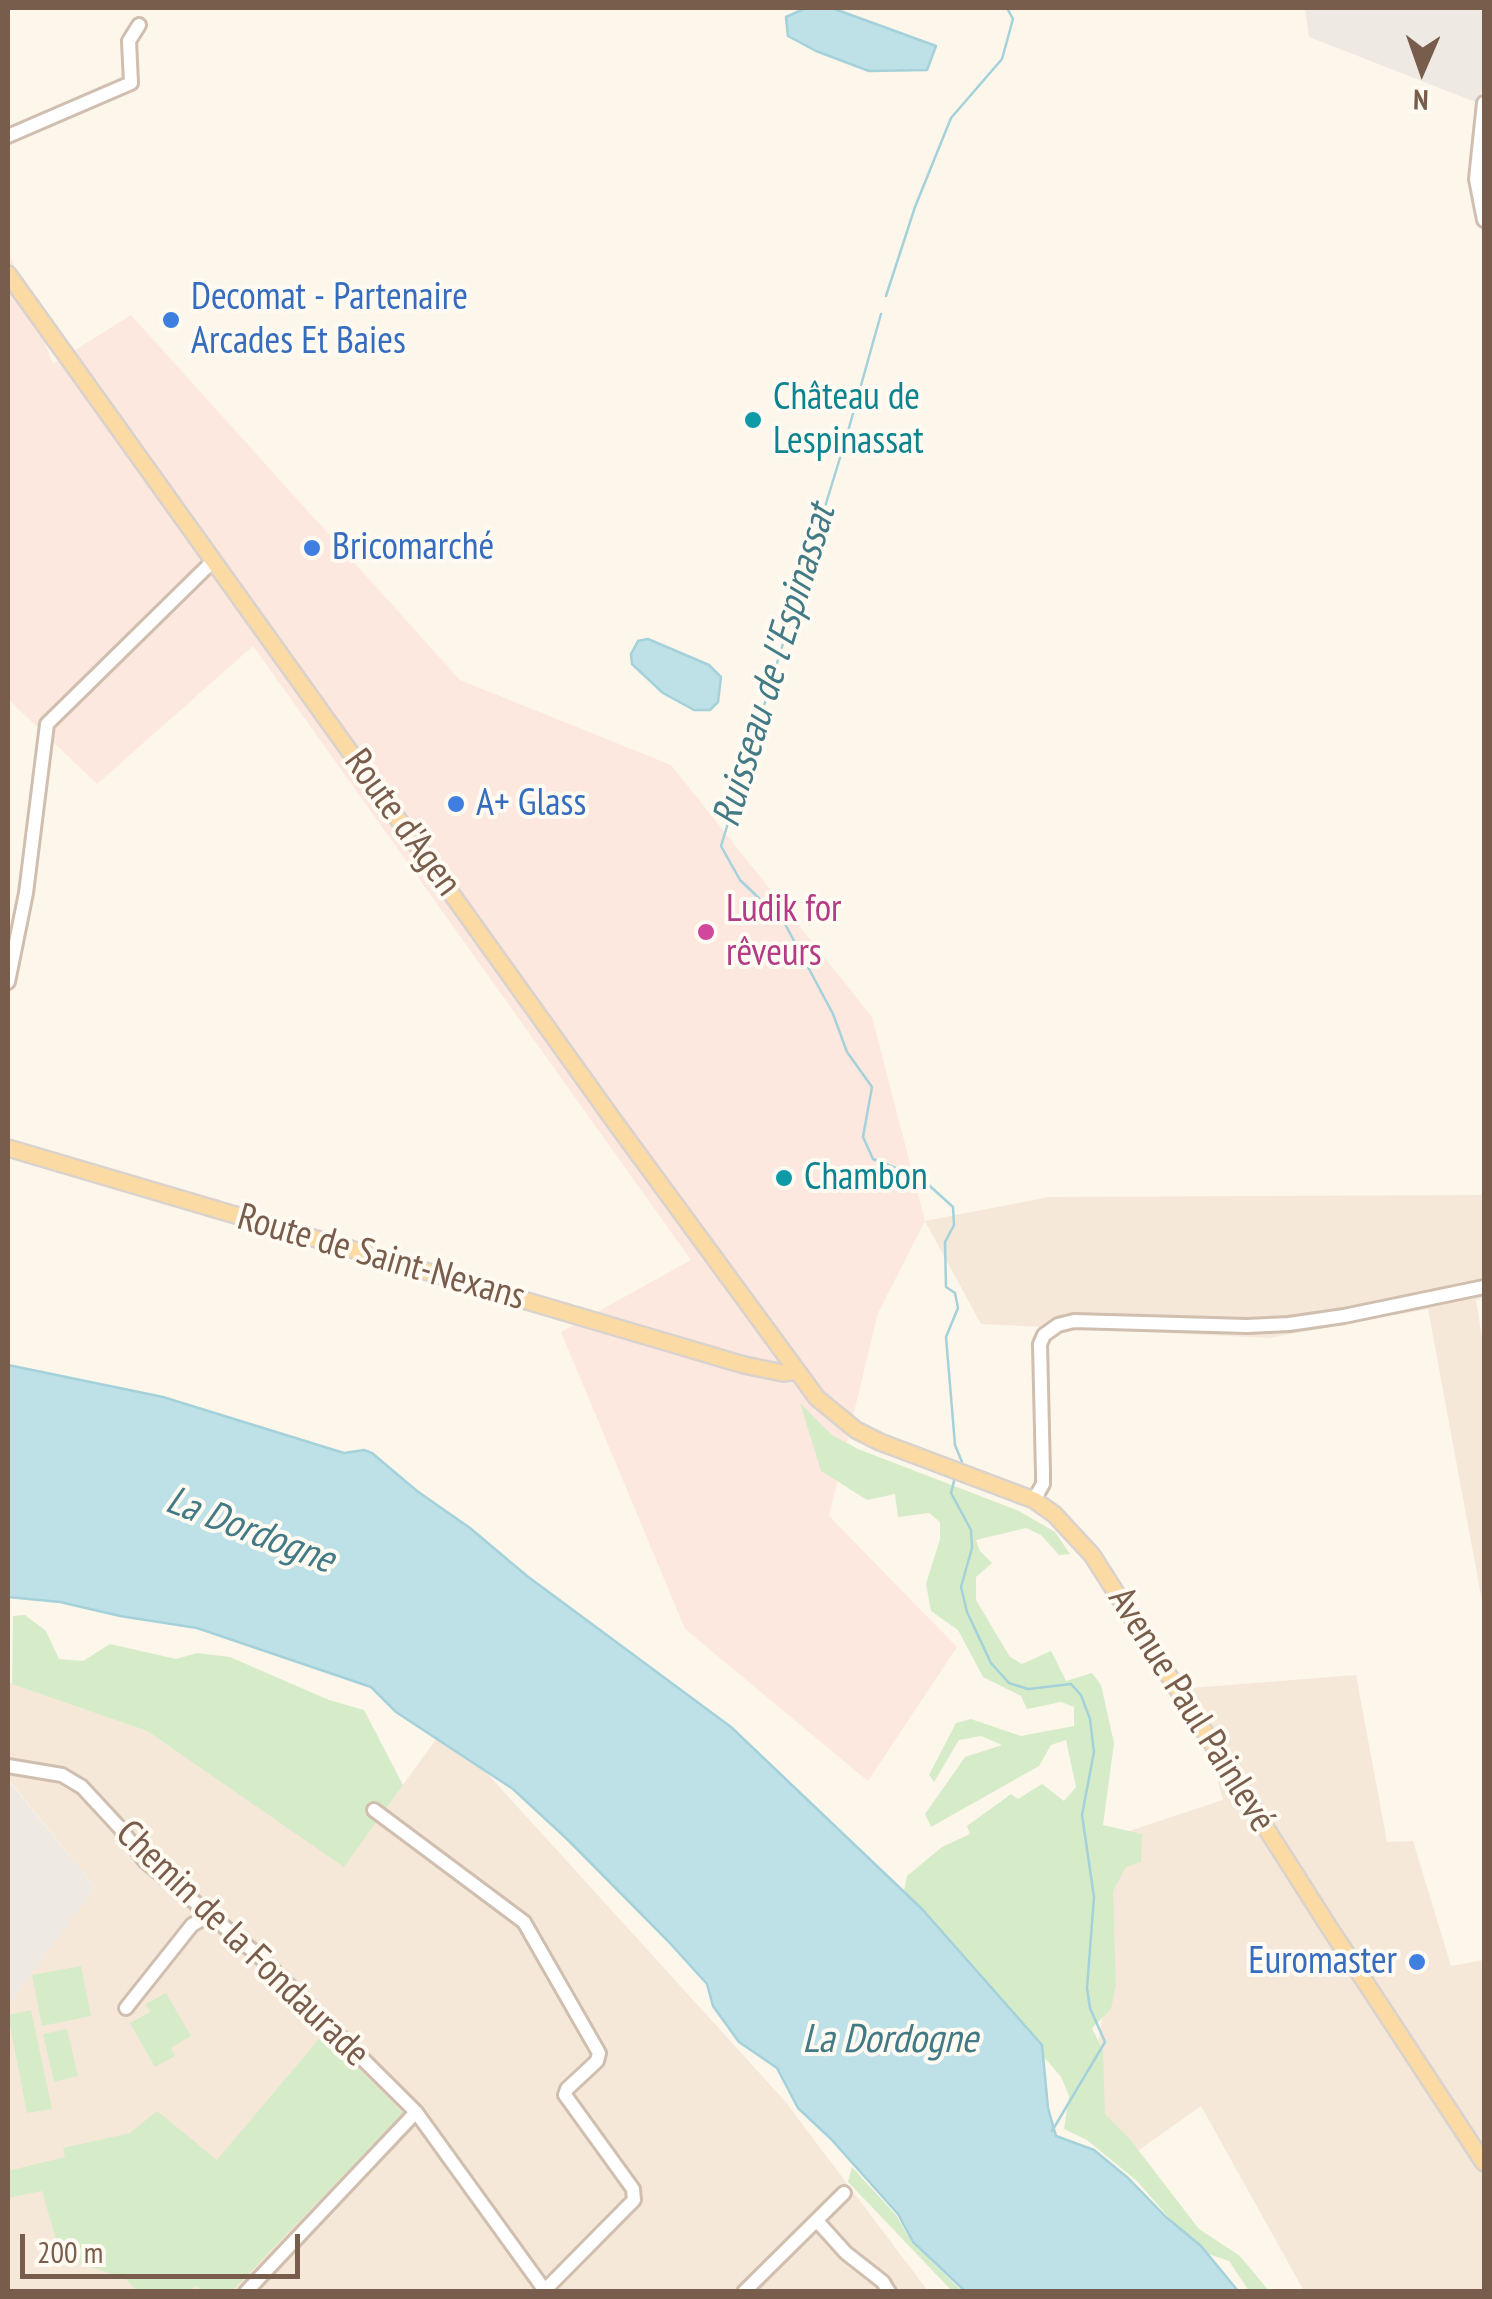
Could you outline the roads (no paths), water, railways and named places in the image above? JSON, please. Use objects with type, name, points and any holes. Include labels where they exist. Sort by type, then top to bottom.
[{"type":"main road","name":"Route d'Agen","points":[[8,274],[793,1368]]},
{"type":"main road","name":"Route de Saint-Nexans","points":[[8,1148],[760,1366],[793,1368]]},
{"type":"main road","points":[[760,1366],[772,1350],[771,1336]]},
{"type":"main road","name":"Avenue Paul Painlevé","points":[[793,1368],[817,1398],[856,1430],[1034,1500],[1075,1535],[1109,1580],[1484,2163]]},
{"type":"street","points":[[8,136],[131,83],[129,41],[139,25]]},
{"type":"street","points":[[1484,103],[1476,179],[1484,220]]},
{"type":"street","points":[[8,982],[29,877],[47,724],[213,561]]},
{"type":"street","points":[[1034,1500],[1043,1473],[1040,1344],[1044,1335],[1058,1325],[1074,1321],[1289,1324],[1484,1286]]},
{"type":"street","name":"Chemin de la Fondaurade","points":[[8,1766],[62,1775],[82,1787],[146,1861],[198,1904],[204,1918],[215,1919],[259,1956],[416,2112],[545,2291]]},
{"type":"street","points":[[374,1810],[524,1922],[599,2053],[597,2061],[565,2095],[632,2189],[634,2200],[545,2291]]},
{"type":"street","points":[[126,2008],[192,1925],[204,1918]]},
{"type":"street","points":[[246,2292],[416,2112]]},
{"type":"street","points":[[744,2292],[844,2193]]},
{"type":"street","points":[[818,2222],[889,2292]]},
{"type":"water","points":[[806,8],[832,8],[936,46],[927,70],[869,71],[816,51],[788,36],[786,17]]},
{"type":"water","points":[[648,639],[709,665],[721,677],[718,702],[710,710],[694,710],[663,693],[632,664],[631,654],[638,641]]},
{"type":"water","name":"La Dordogne","points":[[8,1365],[163,1397],[344,1453],[372,1453],[527,1576],[731,1727],[922,1909],[1042,2045],[1048,2108],[1056,2136],[1094,2150],[1128,2178],[1201,2246],[1238,2291],[965,2291],[913,2242],[898,2214],[798,2108],[777,2068],[739,2042],[713,2006],[707,1984],[568,1840],[513,1789],[396,1712],[371,1687],[197,1628],[60,1602],[8,1597]]},
{"type":"waterway","name":"Ruisseau de l'Espinassat","points":[[886,296],[915,207],[951,118],[1002,59],[1013,19],[1007,8]]},
{"type":"waterway","name":"Ruisseau de l'Espinassat","points":[[881,314],[721,846],[740,880],[784,922],[833,1014],[847,1052],[872,1087],[863,1137],[873,1159],[921,1178],[953,1207],[954,1225],[945,1242],[946,1287],[955,1293],[958,1308],[946,1337],[955,1445],[962,1462]]},
{"type":"waterway","name":"Ruisseau de l'Espinassat","points":[[954,1481],[951,1493],[971,1530],[972,1548],[961,1587],[967,1612],[991,1663],[1009,1683],[1028,1689],[1071,1684],[1081,1695],[1090,1719],[1094,1752],[1082,1815],[1094,1897],[1087,1988],[1090,2008],[1105,2042],[1052,2131]]},
{"type":"place","name":"Decomat - Partenaire Arcades Et Baies","points":[[171,320]]},
{"type":"place","name":"Château de Lespinassat","points":[[753,420]]},
{"type":"place","name":"Bricomarché","points":[[312,548]]},
{"type":"place","name":"A+ Glass","points":[[456,804]]},
{"type":"place","name":"Ludik for rêveurs","points":[[706,932]]},
{"type":"place","name":"Chambon","points":[[784,1178]]},
{"type":"place","name":"Euromaster","points":[[1417,1962]]}]
